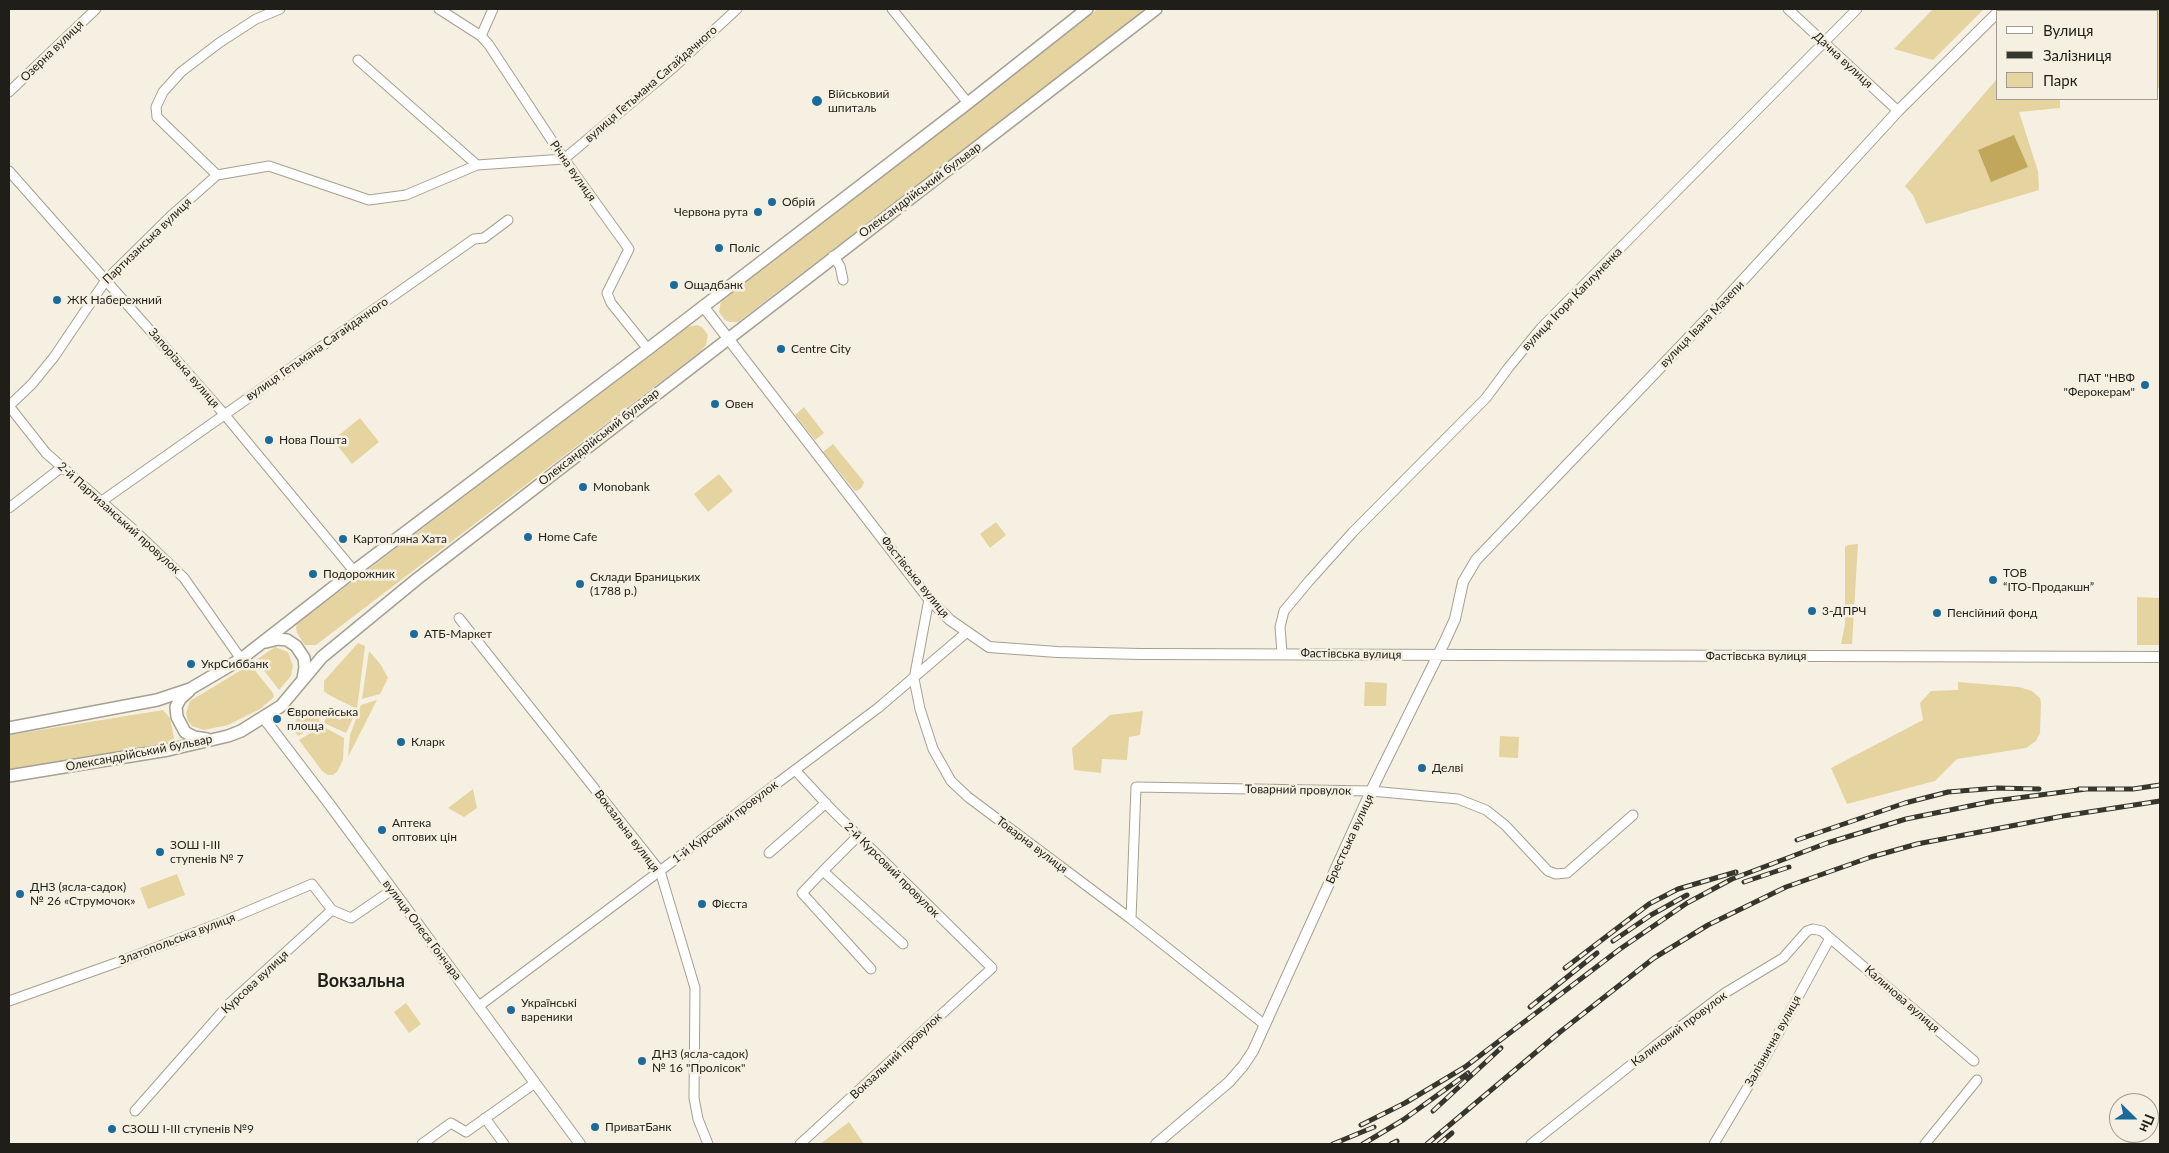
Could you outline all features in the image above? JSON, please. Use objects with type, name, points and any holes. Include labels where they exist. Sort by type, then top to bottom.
[{"type":"main road","points":[[9,728],[152,701],[190,689],[241,659],[354,571],[648,349],[1087,9]]},
{"type":"main road","name":"Олександрійський бульвар","points":[[9,776],[159,752],[212,740],[241,731],[281,706],[322,657],[410,585],[728,337],[1156,9]]},
{"type":"main road","points":[[264,642],[278,639],[287,640],[296,646],[304,658],[303,679]]},
{"type":"main road","points":[[190,689],[180,699],[176,707],[180,724],[185,732],[194,737],[212,740]]},
{"type":"street","name":"Озерна вулиця","points":[[9,92],[96,9]]},
{"type":"street","points":[[280,9],[256,19],[181,72],[163,92],[156,107],[157,117],[217,175],[269,166],[369,200],[406,195],[477,164],[564,159]]},
{"type":"street","name":"Річна вулиця","points":[[439,9],[481,36],[489,45],[564,159],[629,249],[607,293],[611,304],[648,349]]},
{"type":"street","points":[[481,36],[493,9]]},
{"type":"street","name":"вулиця Гетьмана Сагайдачного","points":[[564,159],[674,67],[737,9]]},
{"type":"street","points":[[892,9],[968,103]]},
{"type":"street","name":"Дачна вулиця","points":[[1788,9],[1898,111]]},
{"type":"street","name":"вулиця Ігоря Каплуненка","points":[[1282,653],[1280,627],[1284,612],[1308,581],[1353,532],[1486,398],[1541,328],[1857,9]]},
{"type":"street","name":"вулиця Івана Мазепи","points":[[1439,655],[1456,618],[1463,582],[1476,560],[1721,304],[1898,111],[1996,14]]},
{"type":"street","points":[[358,60],[477,164]]},
{"type":"street","name":"Запорізька вулиця","points":[[9,171],[224,414],[354,571]]},
{"type":"street","name":"Партизанська вулиця","points":[[9,406],[32,384],[54,358],[106,280],[173,214],[217,175]]},
{"type":"street","name":"вулиця Гетьмана Сагайдачного","points":[[102,501],[474,238],[484,238],[508,220]]},
{"type":"street","points":[[833,256],[840,266],[843,280]]},
{"type":"street","name":"Фастівська вулиця","points":[[703,306],[929,599],[950,620],[989,647],[1018,650],[1140,654],[2160,657]]},
{"type":"street","name":"2-й Партизанський провулок","points":[[9,406],[46,453],[102,501],[184,578],[241,659]]},
{"type":"street","points":[[9,508],[62,467]]},
{"type":"street","name":"Товарна вулиця","points":[[929,599],[914,679],[920,709],[933,749],[951,781],[968,797],[1131,919],[1265,1025]]},
{"type":"street","name":"Вокзальна вулиця","points":[[459,618],[660,871],[695,988],[694,1098],[698,1119],[708,1144]]},
{"type":"street","name":"1-й Курсовий провулок","points":[[479,1006],[914,679],[967,632]]},
{"type":"street","name":"Брестська вулиця","points":[[1156,1144],[1229,1082],[1244,1066],[1265,1025],[1371,791],[1439,655]]},
{"type":"street","name":"вулиця Олеся Гончара","points":[[263,717],[580,1144]]},
{"type":"street","name":"2-й Курсовий провулок","points":[[795,770],[826,804],[992,968]]},
{"type":"street","name":"Товарний провулок","points":[[1131,919],[1136,787],[1371,791],[1458,799],[1486,810],[1505,825],[1548,871],[1556,874],[1567,873],[1633,815]]},
{"type":"street","points":[[769,853],[826,804]]},
{"type":"street","points":[[858,836],[802,893],[871,969]]},
{"type":"street","points":[[823,871],[903,944]]},
{"type":"street","name":"Златопольська вулиця","points":[[9,1001],[194,933],[312,884],[332,910]]},
{"type":"street","points":[[332,910],[351,918],[392,890]]},
{"type":"street","name":"Курсова вулиця","points":[[135,1112],[231,1002],[332,910]]},
{"type":"street","name":"Калиновий провулок","points":[[1531,1144],[1656,1044],[1725,993],[1783,958],[1808,931],[1813,929],[1822,931],[1830,938]]},
{"type":"street","name":"Калинова вулиця","points":[[1830,938],[1974,1062]]},
{"type":"street","name":"Залізнична вулиця","points":[[1714,1144],[1765,1058],[1830,938]]},
{"type":"street","name":"Вокзальний провулок","points":[[800,1144],[992,968]]},
{"type":"street","points":[[1925,1144],[1977,1080]]},
{"type":"street","points":[[422,1144],[451,1123],[466,1132],[535,1083]]},
{"type":"street","points":[[485,1118],[504,1144]]},
{"type":"green space","points":[[1098,9],[1146,9],[738,322],[725,320],[719,312],[721,301]]},
{"type":"green space","points":[[1933,9],[1984,9],[1933,60],[1894,49]]},
{"type":"green space","points":[[2160,9],[2160,88],[2159,10],[2090,10]]},
{"type":"green space","points":[[1996,80],[1996,100],[2060,100],[2060,108],[2019,112],[2038,171],[2039,190],[1926,224],[1913,195],[1905,186]]},
{"type":"green space","points":[[697,325],[702,327],[708,335],[706,345],[701,351],[316,645],[305,645],[297,633],[296,627],[298,623],[687,327]]},
{"type":"green space","points":[[804,407],[824,433],[815,440],[795,415]]},
{"type":"green space","points":[[360,418],[379,442],[352,464],[333,440]]},
{"type":"green space","points":[[833,444],[864,482],[857,491],[854,490],[823,452]]},
{"type":"green space","points":[[719,474],[733,491],[708,512],[694,494]]},
{"type":"green space","points":[[996,522],[1006,535],[990,548],[980,534]]},
{"type":"green space","points":[[1858,544],[1852,644],[1841,644],[1845,624],[1845,547]]},
{"type":"green space","points":[[2137,597],[2160,598],[2160,645],[2137,645]]},
{"type":"green space","points":[[358,643],[365,646],[357,709],[324,691],[324,681]]},
{"type":"green space","points":[[275,647],[288,652],[293,666],[291,676],[279,690],[256,660]]},
{"type":"green space","points":[[369,651],[381,665],[388,678],[380,694],[362,699]]},
{"type":"green space","points":[[248,666],[253,668],[273,693],[274,697],[260,709],[228,725],[204,730],[192,726],[188,721],[186,713],[190,701]]},
{"type":"green space","points":[[1365,682],[1387,683],[1386,706],[1364,706]]},
{"type":"green space","points":[[1958,682],[2019,687],[2032,691],[2040,698],[2041,704],[2040,733],[2036,741],[2026,748],[1957,759],[1935,781],[1847,804],[1831,768],[1923,720],[1920,703],[1931,691],[1958,690]]},
{"type":"green space","points":[[377,700],[348,757],[350,735],[361,705]]},
{"type":"green space","points":[[346,709],[355,714],[346,733],[324,723],[327,714],[340,720]]},
{"type":"green space","points":[[163,710],[170,718],[174,738],[169,745],[9,772],[9,735]]},
{"type":"green space","points":[[307,710],[317,713],[320,723],[298,736],[294,730],[295,722],[301,712]]},
{"type":"green space","points":[[1143,711],[1140,735],[1129,737],[1127,760],[1102,759],[1101,773],[1074,770],[1072,748],[1110,715]]},
{"type":"green space","points":[[322,726],[344,738],[343,760],[337,772],[333,775],[328,775],[322,771],[299,740]]},
{"type":"green space","points":[[1500,736],[1519,737],[1518,758],[1499,757]]},
{"type":"green space","points":[[473,789],[477,808],[464,817],[448,808]]},
{"type":"green space","points":[[177,874],[185,895],[148,909],[140,888]]},
{"type":"green space","points":[[406,1003],[421,1024],[409,1033],[394,1012]]},
{"type":"green space","points":[[849,1122],[864,1144],[820,1144]]},
{"type":"shaded area","points":[[2014,135],[2028,167],[1991,182],[1978,150]]},
{"type":"railway","points":[[2079,789],[2133,789],[2160,785]]},
{"type":"railway","points":[[1797,840],[1905,803],[1948,792],[1997,788],[2039,789]]},
{"type":"railway","points":[[1361,1125],[1405,1103],[1465,1067],[1620,949],[1687,903],[1732,879],[1827,843],[1906,819],[1994,801],[2086,789]]},
{"type":"railway","points":[[1427,1144],[1560,1032],[1654,958],[1708,925],[1786,887],[1871,857],[1917,844],[2063,816],[2160,801]]},
{"type":"railway","points":[[1744,882],[1789,867]]},
{"type":"railway","points":[[1565,968],[1649,904],[1678,889],[1736,872]]},
{"type":"railway","points":[[1613,941],[1651,915],[1687,895]]},
{"type":"railway","points":[[1530,1007],[1597,953]]},
{"type":"railway","points":[[1433,1111],[1501,1048]]},
{"type":"railway","points":[[1363,1144],[1403,1120],[1468,1073]]},
{"type":"railway","points":[[1333,1144],[1374,1127]]},
{"type":"railway","points":[[1439,1144],[1452,1133]]},
{"type":"railway","points":[[1391,1144],[1397,1141]]},
{"type":"place","name":"Військовий шпиталь","points":[[817,101]]},
{"type":"place","name":"Обрій","points":[[772,202]]},
{"type":"place","name":"Червона рута","points":[[758,212]]},
{"type":"place","name":"Поліс","points":[[719,248]]},
{"type":"place","name":"Ощадбанк","points":[[674,285]]},
{"type":"place","name":"ЖК Набережний","points":[[57,300]]},
{"type":"place","name":"Centre City","points":[[781,349]]},
{"type":"place","name":"ПАТ \"НВФ \"Ферокерам\"","points":[[2145,385]]},
{"type":"place","name":"Овен","points":[[715,404]]},
{"type":"place","name":"Нова Пошта","points":[[269,440]]},
{"type":"place","name":"Monobank","points":[[583,487]]},
{"type":"place","name":"Home Cafe","points":[[528,537]]},
{"type":"place","name":"Картопляна Хата","points":[[343,539]]},
{"type":"place","name":"Подорожник","points":[[313,574]]},
{"type":"place","name":"ТОВ “ІТО-Продакшн”","points":[[1993,580]]},
{"type":"place","name":"Склади Браницьких (1788 р.)","points":[[580,584]]},
{"type":"place","name":"3-ДПРЧ","points":[[1812,611]]},
{"type":"place","name":"Пенсійний фонд","points":[[1937,613]]},
{"type":"place","name":"АТБ-Маркет","points":[[414,634]]},
{"type":"place","name":"УкрСиббанк","points":[[191,664]]},
{"type":"place","name":"Європейська площа","points":[[277,719]]},
{"type":"place","name":"Кларк","points":[[401,742]]},
{"type":"place","name":"Делві","points":[[1422,768]]},
{"type":"place","name":"Аптека оптових цін","points":[[382,830]]},
{"type":"place","name":"ЗОШ І-ІІІ ступенів № 7","points":[[160,852]]},
{"type":"place","name":"ДНЗ (ясла-садок) № 26 «Струмочок»","points":[[20,894]]},
{"type":"place","name":"Фієста","points":[[702,904]]},
{"type":"place","name":"Українські вареники","points":[[511,1010]]},
{"type":"place","name":"ДНЗ (ясла-садок) № 16 \"Пролісок\"","points":[[642,1061]]},
{"type":"place","name":"ПриватБанк","points":[[595,1127]]},
{"type":"place","name":"СЗОШ І-ІІІ ступенів №9","points":[[112,1129]]},
{"type":"district","name":"Вокзальна","points":[[361,981]]}]
